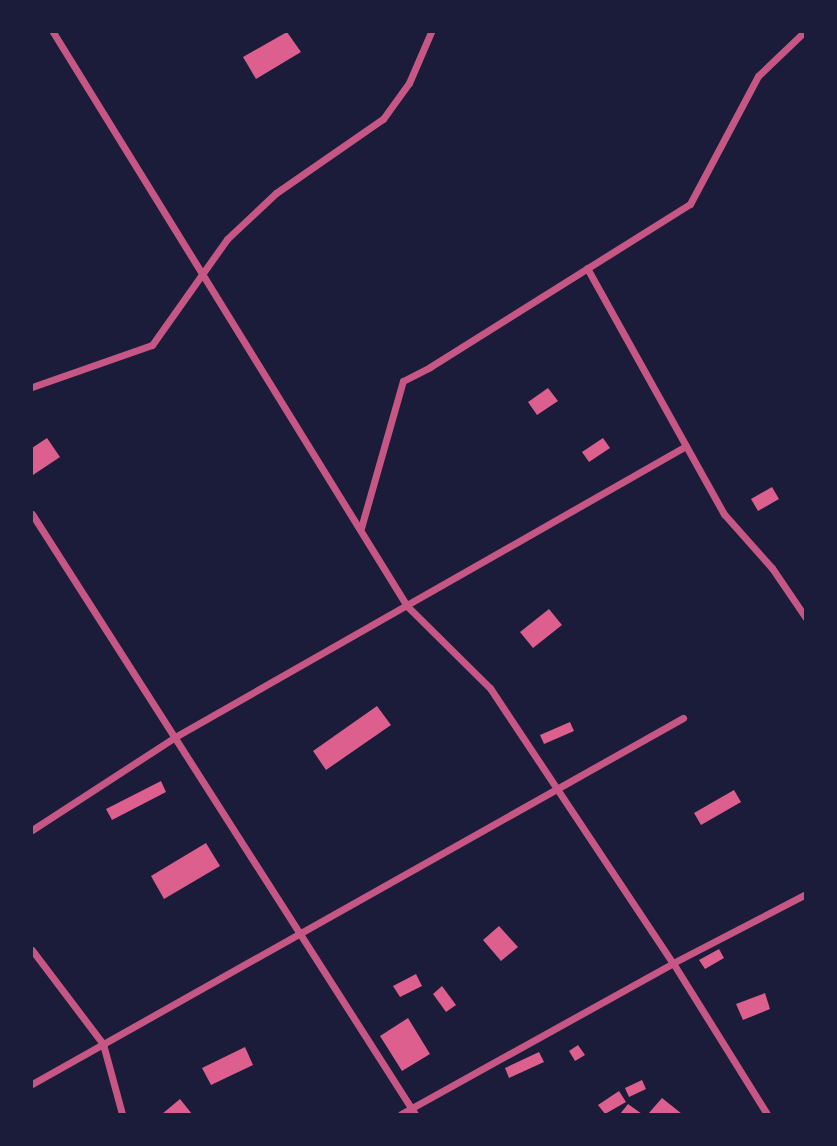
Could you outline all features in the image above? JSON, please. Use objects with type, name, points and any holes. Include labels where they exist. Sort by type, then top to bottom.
[{"type":"street","points":[[53,32],[407,606],[490,688],[673,963],[766,1115]]},
{"type":"street","points":[[32,387],[152,345],[227,239],[276,193],[383,119],[409,83],[431,32]]},
{"type":"street","points":[[361,529],[403,381],[430,367],[690,204],[758,76],[804,32]]},
{"type":"street","points":[[587,268],[724,514],[772,568],[806,618]]},
{"type":"street","points":[[32,830],[175,737],[686,446]]},
{"type":"street","points":[[32,514],[413,1112]]},
{"type":"street","points":[[32,1084],[683,718]]},
{"type":"street","points":[[401,1115],[413,1112],[673,963],[806,894]]},
{"type":"street","points":[[32,950],[103,1044],[122,1115]]},
{"type":"building","points":[[287,32],[301,52],[256,79],[243,57]]},
{"type":"building","points":[[548,388],[558,401],[537,415],[528,402]]},
{"type":"building","points":[[47,438],[60,457],[33,475],[32,448]]},
{"type":"building","points":[[603,438],[610,448],[589,462],[582,452]]},
{"type":"building","points":[[772,487],[779,499],[758,511],[751,499]]},
{"type":"building","points":[[549,609],[562,625],[533,648],[520,632]]},
{"type":"building","points":[[377,706],[391,725],[326,770],[313,751]]},
{"type":"building","points":[[570,722],[574,731],[544,744],[540,735]]},
{"type":"building","points":[[161,781],[166,792],[112,820],[106,809]]},
{"type":"building","points":[[734,790],[741,802],[701,825],[694,813]]},
{"type":"building","points":[[206,843],[220,866],[164,899],[151,876]]},
{"type":"building","points":[[499,926],[518,947],[501,961],[483,940]]},
{"type":"building","points":[[719,949],[724,958],[705,969],[699,960]]},
{"type":"building","points":[[416,974],[422,986],[400,997],[393,986]]},
{"type":"building","points":[[442,986],[456,1005],[446,1012],[433,994]]},
{"type":"building","points":[[765,993],[770,1009],[743,1020],[736,1004]]},
{"type":"building","points":[[408,1018],[430,1054],[402,1071],[380,1036]]},
{"type":"building","points":[[578,1045],[585,1055],[575,1061],[569,1051]]},
{"type":"building","points":[[245,1047],[253,1065],[211,1085],[202,1068]]},
{"type":"building","points":[[539,1052],[544,1062],[509,1078],[505,1068]]},
{"type":"building","points":[[642,1080],[646,1089],[629,1097],[625,1088]]},
{"type":"building","points":[[619,1091],[626,1102],[605,1114],[598,1105]]},
{"type":"building","points":[[662,1098],[682,1114],[648,1114]]},
{"type":"building","points":[[180,1099],[192,1114],[162,1114]]},
{"type":"building","points":[[628,1104],[642,1114],[620,1114]]}]
